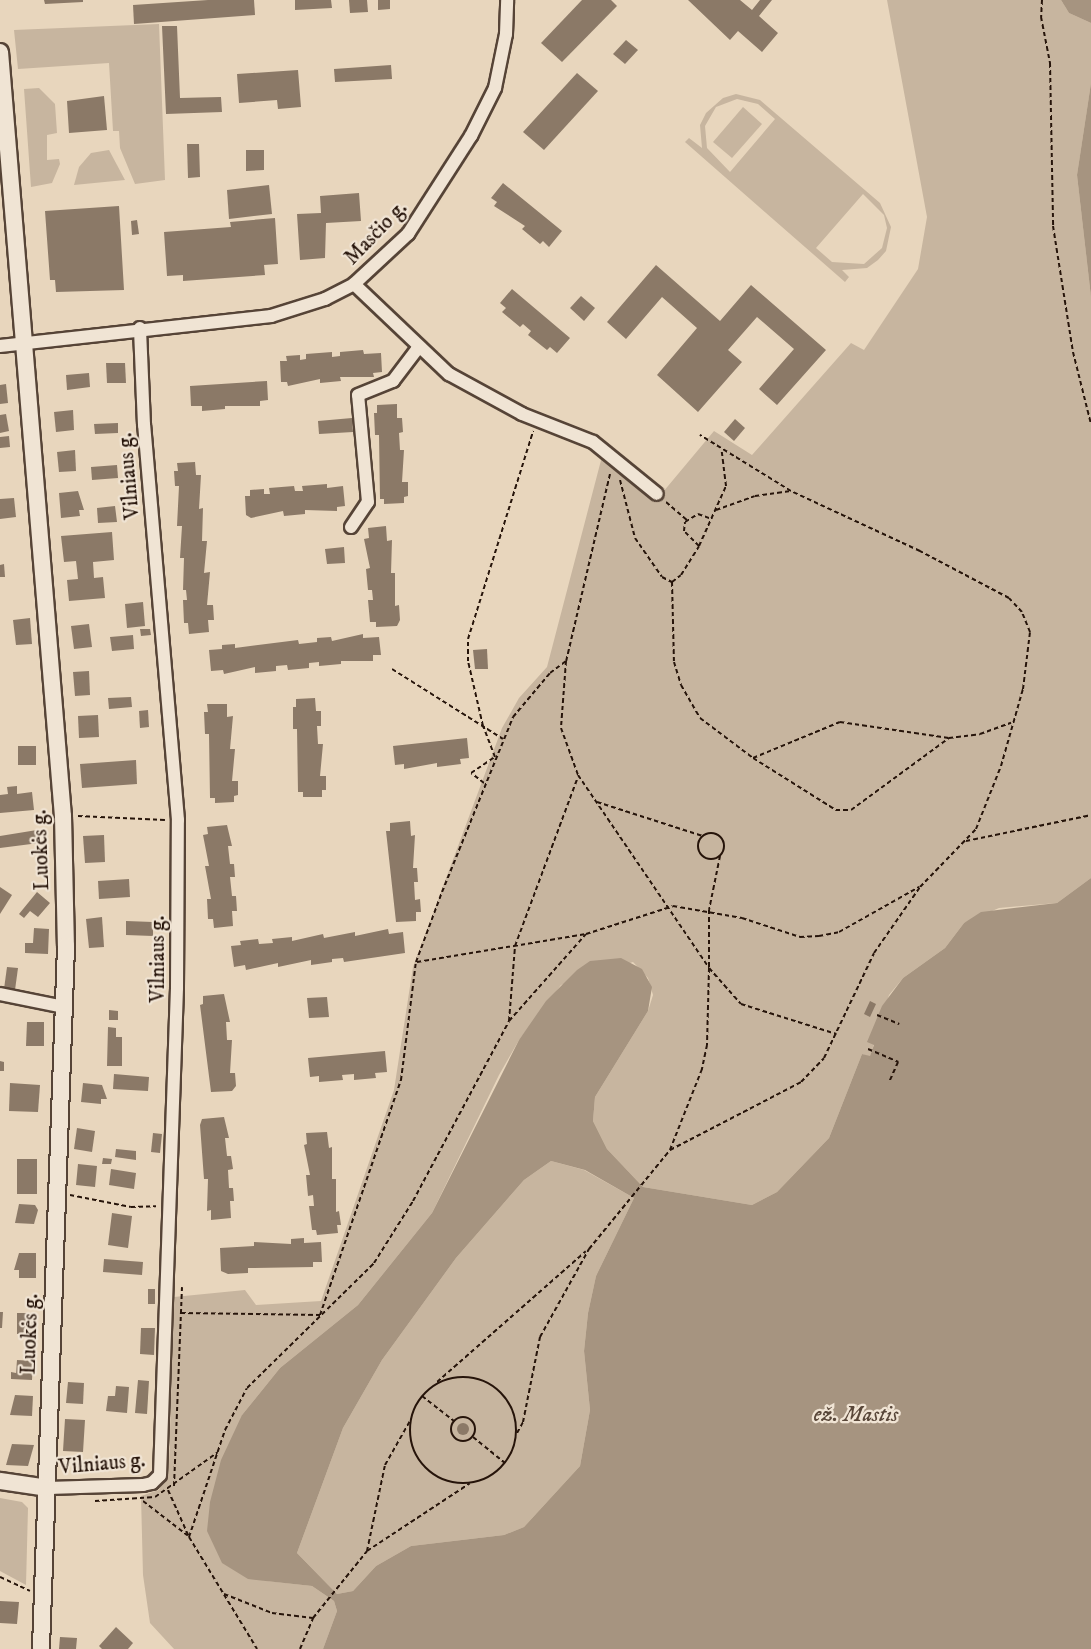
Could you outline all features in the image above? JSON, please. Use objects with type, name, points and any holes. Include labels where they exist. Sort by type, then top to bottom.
[{"type":"main road","name":"Luokės g.","points":[[0,52],[63,816],[64,1007],[42,1649]]},
{"type":"main road","points":[[0,1481],[48,1488]]},
{"type":"street","name":"Masčio g.","points":[[0,346],[293,311],[354,284],[408,234],[471,136],[495,88],[506,34],[507,0]]},
{"type":"street","points":[[354,284],[418,348],[470,388],[536,419],[593,442],[614,463],[657,494]]},
{"type":"street","name":"Vilniaus g.","points":[[48,1488],[143,1485],[160,1475],[171,1204],[178,820],[145,436],[140,328]]},
{"type":"street","points":[[351,527],[368,502],[358,395],[393,381],[418,348]]},
{"type":"street","points":[[0,993],[64,1007]]},
{"type":"path","points":[[1042,0],[1041,17],[1050,63],[1053,226],[1073,352],[1091,424]]},
{"type":"path","points":[[495,757],[483,726],[468,661],[468,639],[536,419]]},
{"type":"path","points":[[670,1150],[801,1082],[824,1058],[874,953],[920,887],[966,841],[990,798],[1008,747],[1011,723],[1023,689],[1030,632],[1022,612],[1009,598],[920,551],[791,491],[700,435]]},
{"type":"path","points":[[672,582],[681,575],[699,546],[726,486],[722,449]]},
{"type":"path","points":[[614,463],[636,538],[662,577],[672,582]]},
{"type":"path","points":[[614,463],[566,661],[561,728],[578,775],[665,907],[709,968],[741,1004],[836,1034]]},
{"type":"path","points":[[716,510],[755,496],[791,491]]},
{"type":"path","points":[[657,494],[687,520]]},
{"type":"path","points":[[699,546],[684,531],[687,520],[698,514],[712,519]]},
{"type":"path","points":[[672,582],[674,662],[681,686],[700,718],[753,758],[836,810],[851,810],[949,738]]},
{"type":"path","points":[[320,1315],[401,1080],[416,962],[503,739],[526,699],[566,661]]},
{"type":"path","points":[[392,669],[503,739]]},
{"type":"path","points":[[753,758],[840,722],[949,738],[980,734],[1011,723]]},
{"type":"path","points":[[466,774],[495,757]]},
{"type":"path","points":[[471,773],[484,783]]},
{"type":"path","points":[[509,1021],[515,946],[578,775]]},
{"type":"path","points":[[300,1649],[313,1618],[367,1551],[470,1483],[489,1476],[505,1463],[523,1422],[540,1337],[589,1249],[670,1150],[702,1070],[707,1045],[709,910],[720,856],[724,847],[722,839],[711,833],[703,836],[595,802]]},
{"type":"path","points":[[966,841],[1091,815]]},
{"type":"path","points":[[63,816],[178,820]]},
{"type":"path","points":[[703,836],[698,848],[702,856],[709,860],[720,856]]},
{"type":"path","points":[[416,962],[586,934],[665,907],[709,910],[800,937],[819,936],[839,932],[920,887]]},
{"type":"path","points":[[189,1537],[233,1410],[247,1388],[320,1315],[356,1284],[394,1233],[509,1021],[586,934]]},
{"type":"path","points":[[877,1015],[899,1024]]},
{"type":"path","points":[[868,1049],[898,1062],[889,1082]]},
{"type":"path","points":[[57,1193],[131,1207],[171,1204]]},
{"type":"path","points":[[367,1551],[385,1465],[422,1396],[455,1362],[589,1249]]},
{"type":"path","points":[[182,1287],[174,1486],[218,1452]]},
{"type":"path","points":[[182,1313],[320,1315]]},
{"type":"path","points":[[436,1384],[469,1377],[491,1384],[508,1400],[517,1433]]},
{"type":"path","points":[[422,1396],[454,1421]]},
{"type":"path","points":[[464,1416],[471,1419],[476,1430],[473,1437],[467,1441],[456,1438],[451,1428],[454,1421],[464,1416]]},
{"type":"path","points":[[411,1419],[410,1436],[424,1466],[445,1480],[470,1483]]},
{"type":"path","points":[[473,1437],[505,1463]]},
{"type":"path","points":[[168,1490],[189,1537],[257,1649]]},
{"type":"path","points":[[143,1501],[189,1537]]},
{"type":"path","points":[[0,1577],[23,1590],[44,1595]]},
{"type":"path","points":[[224,1594],[272,1613],[313,1618]]},
{"type":"shaded area","points":[[887,0],[1061,0],[1069,13],[1091,23],[1091,83],[1077,175],[1091,297],[1091,878],[1057,903],[999,908],[964,923],[945,948],[903,978],[889,995],[870,1057],[862,1054],[829,1138],[777,1192],[752,1205],[643,1187],[607,1149],[593,1121],[595,1097],[648,1011],[653,995],[648,978],[633,962],[561,985],[519,1040],[499,1075],[432,1213],[358,1305],[280,1368],[242,1415],[267,1581],[312,1586],[334,1601],[337,1611],[323,1649],[174,1649],[150,1623],[143,1575],[141,1496],[159,1490],[169,1465],[174,1297],[245,1290],[256,1305],[321,1301],[394,1090],[413,967],[502,728],[519,698],[547,667],[605,445],[663,492],[714,431],[752,455],[851,343],[864,350],[918,269],[927,217]]},
{"type":"shaded area","points":[[159,24],[165,180],[135,184],[120,148],[119,131],[113,131],[109,63],[18,69],[14,30]]},
{"type":"shaded area","points":[[39,88],[55,104],[57,133],[47,135],[47,160],[59,159],[60,164],[52,183],[31,187],[24,89]]},
{"type":"shaded area","points":[[736,94],[760,100],[880,203],[891,227],[886,251],[878,260],[867,268],[842,270],[849,277],[845,282],[685,142],[689,138],[702,148],[700,125],[706,113],[723,98]],"holes":[[[737,99],[758,104],[775,119],[730,172],[707,148],[705,126],[716,107]],[[863,194],[884,215],[887,228],[882,248],[864,264],[832,262],[816,248]]]},
{"type":"shaded area","points":[[743,107],[762,124],[732,158],[713,142]]},
{"type":"shaded area","points":[[109,150],[125,180],[74,185],[79,167],[91,153]]},
{"type":"shaded area","points":[[551,1161],[584,1170],[634,1198],[596,1276],[588,1313],[584,1351],[590,1410],[580,1466],[524,1527],[504,1535],[411,1546],[376,1566],[353,1591],[337,1594],[297,1553],[343,1428],[382,1360],[456,1258],[524,1180]]},
{"type":"shaded area","points":[[0,1498],[22,1502],[28,1508],[26,1585],[0,1571]]},
{"type":"water","points":[[1061,0],[1091,0],[1091,23],[1069,13]]},
{"type":"water","points":[[1091,83],[1091,297],[1077,175]]},
{"type":"water","name":"ež. Mastis","points":[[1091,878],[1091,1649],[323,1649],[337,1611],[334,1601],[312,1586],[248,1579],[222,1563],[207,1531],[210,1502],[221,1460],[242,1415],[280,1368],[358,1305],[432,1213],[519,1040],[546,1001],[577,970],[590,961],[621,958],[642,969],[652,987],[648,1011],[595,1097],[593,1121],[607,1149],[643,1187],[752,1205],[777,1192],[829,1138],[862,1054],[870,1056],[874,1045],[867,1042],[882,1006],[903,978],[945,948],[964,923],[981,912],[1057,903]],"holes":[[[551,1161],[585,1170],[634,1198],[596,1276],[588,1313],[584,1351],[590,1410],[580,1466],[524,1527],[504,1535],[411,1546],[376,1566],[353,1591],[337,1594],[297,1553],[343,1428],[382,1360],[456,1258],[524,1180]]]},
{"type":"building","points":[[44,0],[83,0],[83,2],[45,4]]},
{"type":"building","points":[[208,0],[254,0],[255,15],[134,24],[133,5]]},
{"type":"building","points":[[295,0],[331,0],[332,8],[295,10]]},
{"type":"building","points":[[349,0],[367,0],[368,12],[350,13]]},
{"type":"building","points":[[378,0],[390,0],[390,9],[378,10]]},
{"type":"building","points":[[582,0],[611,0],[617,6],[562,62],[541,43]]},
{"type":"building","points":[[688,0],[740,0],[752,10],[760,0],[772,0],[759,16],[778,33],[762,52],[738,31],[730,40]]},
{"type":"building","points":[[162,26],[177,26],[180,98],[221,97],[222,112],[166,114]]},
{"type":"building","points":[[626,40],[638,50],[625,64],[613,54]]},
{"type":"building","points":[[391,65],[392,79],[335,82],[334,69]]},
{"type":"building","points":[[298,70],[301,107],[278,109],[277,100],[239,103],[237,74]]},
{"type":"building","points":[[577,73],[598,91],[544,150],[523,132]]},
{"type":"building","points":[[104,96],[107,130],[69,133],[67,101]]},
{"type":"building","points":[[187,144],[199,144],[200,177],[188,178]]},
{"type":"building","points":[[246,150],[264,150],[264,170],[246,171]]},
{"type":"building","points":[[503,183],[562,231],[549,247],[543,241],[540,244],[522,229],[525,226],[494,206],[497,202],[491,198]]},
{"type":"building","points":[[269,185],[272,214],[229,219],[227,190]]},
{"type":"building","points":[[359,193],[361,221],[326,223],[325,258],[300,260],[297,214],[321,213],[320,196]]},
{"type":"building","points":[[119,206],[124,290],[56,292],[55,280],[50,280],[45,211]]},
{"type":"building","points":[[275,218],[278,264],[264,265],[265,275],[183,281],[183,275],[167,276],[164,232],[231,227],[230,222]]},
{"type":"building","points":[[137,220],[139,234],[132,235],[131,221]]},
{"type":"building","points":[[656,265],[720,321],[751,285],[826,350],[777,405],[759,389],[794,349],[757,317],[728,350],[742,362],[698,412],[657,375],[697,328],[662,297],[626,339],[607,322]]},
{"type":"building","points":[[512,289],[570,338],[557,353],[550,347],[547,350],[528,335],[531,331],[523,324],[520,327],[502,312],[506,308],[500,303]]},
{"type":"building","points":[[581,296],[595,308],[584,321],[570,308]]},
{"type":"building","points":[[363,350],[364,354],[381,353],[382,372],[373,373],[374,377],[340,377],[341,381],[320,383],[320,379],[288,386],[287,382],[281,382],[280,361],[287,361],[286,356],[300,355],[300,360],[306,359],[306,354],[332,352],[332,357],[340,356],[340,352]]},
{"type":"building","points":[[106,363],[125,363],[126,383],[107,383]]},
{"type":"building","points":[[89,373],[90,387],[67,390],[66,375]]},
{"type":"building","points":[[267,381],[268,400],[260,401],[260,406],[225,406],[225,409],[202,411],[202,406],[191,406],[190,386]]},
{"type":"building","points":[[6,384],[8,403],[0,404],[0,385]]},
{"type":"building","points":[[397,404],[397,418],[402,418],[403,432],[399,433],[400,450],[404,450],[402,482],[408,482],[408,496],[404,497],[404,503],[384,504],[384,499],[380,499],[379,435],[375,435],[374,413],[377,413],[377,405]]},
{"type":"building","points":[[73,410],[74,430],[56,432],[54,412]]},
{"type":"building","points":[[6,414],[9,431],[0,433],[0,415]]},
{"type":"building","points":[[352,418],[353,432],[319,434],[318,421]]},
{"type":"building","points":[[735,419],[745,428],[734,441],[724,432]]},
{"type":"building","points":[[118,423],[118,433],[95,434],[94,424]]},
{"type":"building","points":[[9,436],[10,447],[0,448],[0,437]]},
{"type":"building","points":[[75,450],[76,471],[59,472],[57,452]]},
{"type":"building","points":[[195,462],[196,475],[201,475],[199,509],[203,508],[202,541],[207,541],[204,573],[210,572],[207,605],[213,605],[214,620],[208,620],[209,632],[189,634],[188,623],[184,623],[183,600],[187,600],[186,590],[183,590],[184,558],[180,558],[182,526],[177,526],[179,486],[175,486],[174,471],[178,471],[177,463]]},
{"type":"building","points":[[117,465],[118,478],[92,480],[91,467]]},
{"type":"building","points":[[327,484],[327,488],[343,486],[345,506],[337,507],[337,511],[305,510],[305,514],[284,516],[283,511],[251,518],[246,515],[245,496],[250,496],[250,490],[264,489],[264,494],[270,494],[269,488],[294,486],[295,491],[303,491],[302,486]]},
{"type":"building","points":[[78,491],[84,510],[79,510],[80,516],[61,518],[59,493]]},
{"type":"building","points":[[14,498],[16,517],[0,519],[0,499]]},
{"type":"building","points":[[115,506],[117,522],[98,523],[97,508]]},
{"type":"building","points":[[386,526],[387,541],[392,540],[391,573],[395,573],[395,606],[399,605],[400,620],[397,626],[376,627],[376,622],[370,622],[368,600],[373,600],[372,590],[368,590],[366,569],[370,568],[364,539],[369,538],[368,528]]},
{"type":"building","points":[[112,532],[114,560],[93,562],[94,578],[103,577],[105,598],[69,601],[67,580],[78,579],[76,561],[64,562],[61,536]]},
{"type":"building","points":[[344,547],[345,563],[327,564],[325,549]]},
{"type":"building","points":[[4,564],[5,577],[0,577],[0,565]]},
{"type":"building","points":[[143,602],[145,626],[127,628],[125,604]]},
{"type":"building","points":[[30,618],[32,644],[16,645],[13,620]]},
{"type":"building","points":[[89,624],[92,647],[74,649],[71,626]]},
{"type":"building","points":[[140,629],[150,629],[151,635],[141,636]]},
{"type":"building","points":[[363,634],[363,638],[379,637],[381,655],[373,655],[373,661],[341,661],[341,664],[319,666],[319,662],[309,663],[309,668],[288,670],[287,665],[276,666],[276,671],[255,673],[255,667],[224,674],[223,670],[211,671],[209,650],[222,649],[222,645],[235,644],[235,648],[298,640],[299,644],[317,642],[317,638],[331,637],[332,641]]},
{"type":"building","points":[[133,635],[134,649],[112,651],[110,637]]},
{"type":"building","points":[[487,649],[488,669],[475,669],[473,650]]},
{"type":"building","points":[[89,671],[90,695],[75,696],[73,672]]},
{"type":"building","points":[[131,697],[132,707],[109,709],[108,698]]},
{"type":"building","points":[[315,698],[316,711],[321,711],[321,726],[317,726],[318,744],[323,744],[320,776],[326,776],[326,790],[322,790],[322,797],[303,797],[303,792],[298,792],[297,729],[293,729],[293,707],[296,707],[296,699]]},
{"type":"building","points":[[207,704],[227,704],[227,717],[233,716],[230,749],[235,749],[232,781],[238,781],[238,795],[234,796],[234,802],[215,803],[215,798],[210,798],[209,734],[205,734],[204,712],[208,712]]},
{"type":"building","points":[[148,710],[149,727],[140,728],[139,711]]},
{"type":"building","points":[[98,715],[99,737],[79,738],[78,716]]},
{"type":"building","points":[[467,738],[469,758],[460,759],[461,764],[437,767],[437,763],[404,769],[404,764],[395,765],[393,746]]},
{"type":"building","points":[[18,746],[36,746],[36,765],[18,765]]},
{"type":"building","points":[[136,760],[137,784],[82,788],[80,764]]},
{"type":"building","points":[[17,786],[17,794],[32,792],[34,810],[0,813],[0,795],[8,794],[7,787]]},
{"type":"building","points":[[410,821],[411,836],[415,835],[413,868],[417,868],[418,882],[414,882],[415,900],[420,899],[421,912],[416,912],[416,921],[396,922],[386,831],[390,831],[390,823]]},
{"type":"building","points":[[227,825],[232,846],[228,846],[230,864],[234,864],[235,877],[230,877],[232,896],[236,896],[237,911],[232,911],[233,926],[214,928],[213,919],[208,919],[207,899],[211,899],[205,866],[209,866],[203,835],[208,834],[207,827]]},
{"type":"building","points":[[37,830],[39,843],[0,848],[0,836]]},
{"type":"building","points":[[104,835],[105,862],[85,863],[83,836]]},
{"type":"building","points":[[129,879],[130,897],[99,899],[98,881]]},
{"type":"building","points":[[0,887],[12,895],[0,914]]},
{"type":"building","points":[[37,892],[50,903],[38,917],[30,911],[24,918],[19,914]]},
{"type":"building","points":[[102,917],[104,947],[89,948],[86,919]]},
{"type":"building","points":[[126,921],[153,922],[153,936],[126,935]]},
{"type":"building","points":[[34,928],[49,929],[48,954],[25,953],[25,943],[33,943]]},
{"type":"building","points":[[388,929],[389,934],[403,932],[405,953],[344,962],[343,958],[332,959],[332,962],[311,965],[311,960],[278,967],[278,963],[246,970],[245,965],[234,967],[231,946],[241,945],[240,941],[258,939],[259,944],[273,943],[272,939],[292,937],[292,941],[323,934],[324,938],[355,932],[355,936]]},
{"type":"building","points":[[7,967],[18,968],[15,990],[4,989]]},
{"type":"building","points":[[224,994],[230,1022],[226,1022],[227,1040],[232,1040],[230,1073],[235,1073],[236,1086],[232,1091],[211,1092],[200,1005],[203,1004],[203,996]]},
{"type":"building","points":[[327,997],[329,1017],[309,1018],[307,998]]},
{"type":"building","points":[[870,1001],[876,1004],[870,1017],[864,1014]]},
{"type":"building","points":[[109,1010],[118,1011],[118,1020],[109,1020]]},
{"type":"building","points":[[27,1022],[44,1022],[44,1046],[26,1046]]},
{"type":"building","points":[[108,1027],[116,1028],[116,1037],[122,1037],[122,1066],[107,1066]]},
{"type":"building","points":[[385,1051],[387,1072],[375,1073],[376,1078],[354,1080],[354,1074],[342,1075],[343,1080],[319,1082],[319,1076],[310,1077],[308,1058]]},
{"type":"building","points":[[0,1061],[4,1062],[4,1071],[0,1071]]},
{"type":"building","points":[[114,1074],[149,1077],[148,1091],[113,1089]]},
{"type":"building","points":[[10,1083],[40,1085],[38,1112],[9,1111]]},
{"type":"building","points":[[83,1083],[102,1085],[107,1099],[101,1099],[101,1104],[81,1102]]},
{"type":"building","points":[[224,1117],[229,1138],[225,1138],[227,1156],[231,1156],[233,1169],[228,1170],[229,1188],[233,1188],[234,1201],[230,1201],[231,1218],[211,1220],[211,1210],[207,1211],[208,1179],[204,1179],[200,1125],[202,1119]]},
{"type":"building","points":[[77,1128],[95,1131],[92,1152],[74,1149]]},
{"type":"building","points":[[327,1132],[329,1148],[332,1147],[332,1179],[336,1179],[336,1212],[339,1211],[341,1225],[337,1225],[338,1233],[317,1235],[316,1230],[312,1230],[309,1206],[314,1206],[313,1195],[308,1196],[306,1175],[310,1175],[304,1145],[307,1144],[306,1133]]},
{"type":"building","points":[[153,1133],[162,1134],[160,1153],[151,1152]]},
{"type":"building","points":[[116,1149],[136,1151],[136,1160],[115,1157]]},
{"type":"building","points":[[103,1158],[112,1159],[111,1164],[102,1164]]},
{"type":"building","points":[[17,1159],[37,1159],[37,1194],[17,1194]]},
{"type":"building","points":[[78,1164],[97,1166],[95,1187],[76,1185]]},
{"type":"building","points":[[111,1169],[136,1173],[134,1189],[109,1185]]},
{"type":"building","points":[[19,1204],[35,1205],[38,1210],[34,1224],[15,1223]]},
{"type":"building","points":[[112,1213],[132,1216],[128,1248],[108,1245]]},
{"type":"building","points":[[304,1238],[304,1243],[321,1242],[322,1262],[313,1262],[313,1267],[248,1268],[248,1273],[228,1274],[221,1271],[220,1248],[254,1246],[254,1242],[291,1244],[291,1239]]},
{"type":"building","points":[[19,1253],[36,1253],[36,1278],[19,1278],[19,1270],[14,1270]]},
{"type":"building","points":[[104,1259],[143,1262],[142,1275],[103,1272]]},
{"type":"building","points":[[148,1289],[155,1289],[155,1304],[148,1304]]},
{"type":"building","points":[[0,1312],[3,1312],[2,1328],[0,1328]]},
{"type":"building","points":[[17,1313],[35,1313],[35,1334],[17,1334]]},
{"type":"building","points":[[141,1328],[155,1328],[154,1355],[140,1354]]},
{"type":"building","points":[[17,1360],[33,1361],[32,1380],[11,1379],[11,1372],[16,1373]]},
{"type":"building","points":[[138,1380],[149,1381],[147,1414],[135,1413]]},
{"type":"building","points":[[68,1382],[84,1383],[83,1404],[66,1403]]},
{"type":"building","points":[[116,1386],[129,1387],[127,1413],[106,1411],[108,1396],[115,1396]]},
{"type":"building","points":[[15,1395],[33,1396],[32,1416],[10,1415]]},
{"type":"building","points":[[65,1419],[85,1420],[83,1452],[63,1451]]},
{"type":"building","points":[[465,1423],[469,1429],[465,1435],[461,1435],[457,1427]]},
{"type":"building","points":[[12,1444],[34,1445],[28,1466],[6,1465]]},
{"type":"building","points":[[0,1601],[19,1602],[17,1624],[0,1623]]},
{"type":"building","points":[[116,1627],[133,1643],[128,1649],[102,1649],[99,1646]]},
{"type":"building","points":[[60,1637],[77,1638],[76,1649],[59,1649]]}]
